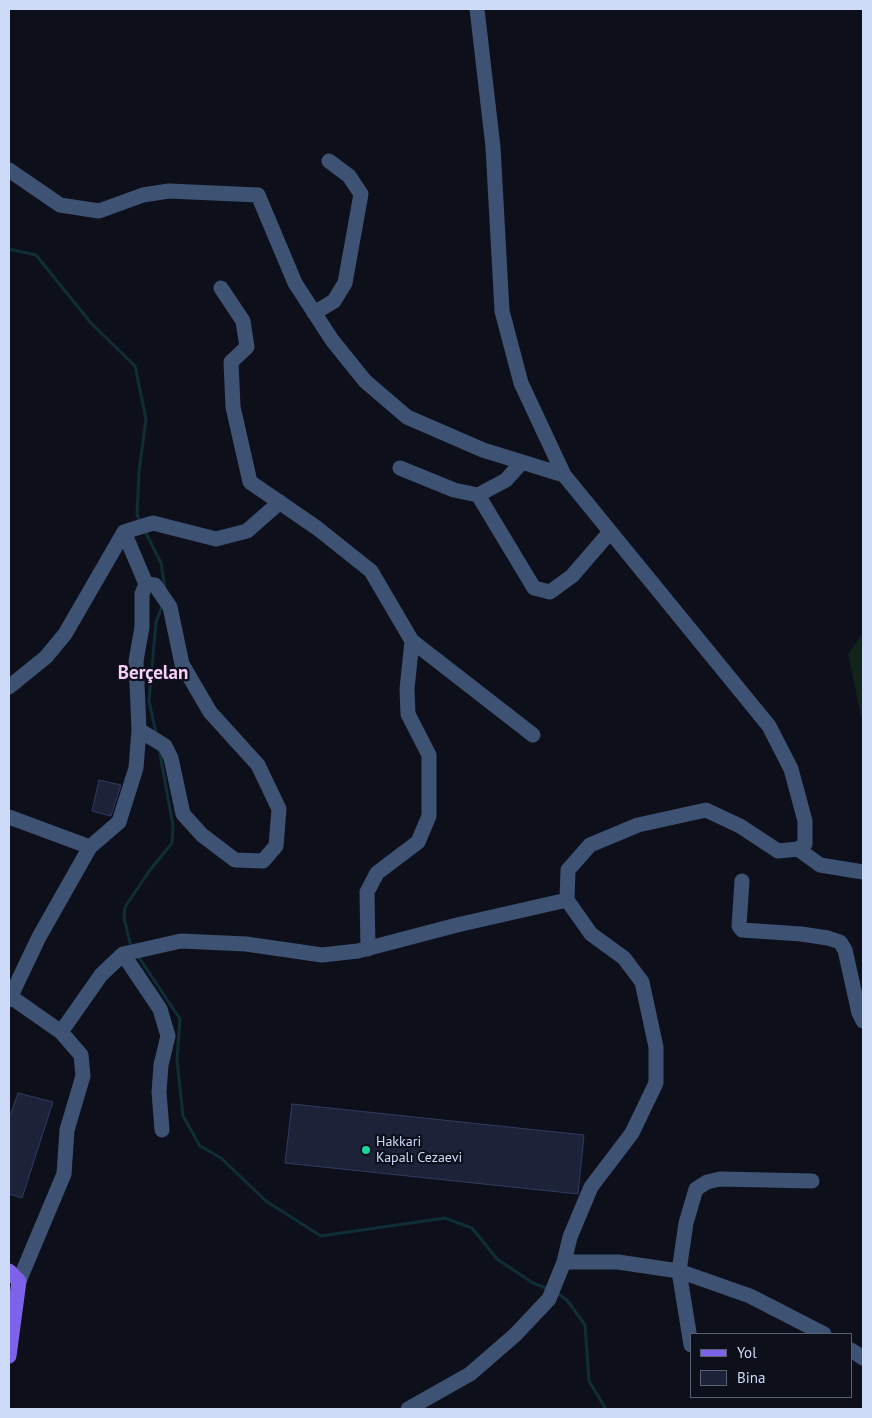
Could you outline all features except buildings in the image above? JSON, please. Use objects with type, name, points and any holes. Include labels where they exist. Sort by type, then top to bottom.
[{"type":"main road","points":[[9,1356],[14,1276]]},
{"type":"street","points":[[408,1409],[470,1374],[515,1335],[549,1298],[564,1262],[570,1237],[591,1187],[632,1133],[656,1083],[656,1047],[642,982],[624,958],[591,934],[567,900],[568,870],[590,845],[638,825],[706,810],[740,826],[778,851],[798,850],[805,844],[805,822],[791,769],[769,726],[564,475],[521,383],[502,311],[493,147],[477,9]]},
{"type":"street","points":[[314,313],[334,301],[345,283],[361,194],[349,176],[329,161]]},
{"type":"street","points":[[9,170],[60,205],[99,211],[143,196],[169,191],[258,194],[294,282],[332,340],[365,380],[407,417],[483,450],[564,475]]},
{"type":"street","points":[[221,288],[243,321],[247,347],[232,362],[233,407],[250,482],[318,528],[371,572],[412,641],[533,735]]},
{"type":"street","points":[[400,468],[454,490],[478,495],[506,480],[522,462]]},
{"type":"street","points":[[478,495],[534,588],[550,592],[572,576],[610,532]]},
{"type":"street","points":[[9,686],[46,657],[65,634],[124,532],[154,523],[216,538],[247,531],[280,502]]},
{"type":"street","points":[[14,1276],[64,1174],[67,1130],[83,1076],[81,1055],[61,1032],[10,999],[40,937],[90,847],[118,822],[136,768],[139,730],[136,661],[142,627],[142,594],[146,584],[124,532]]},
{"type":"street","points":[[139,730],[165,746],[171,758],[182,814],[202,836],[235,860],[263,861],[276,846],[279,809],[258,765],[210,712],[186,672],[182,664],[170,607],[154,585],[146,584]]},
{"type":"street","points":[[368,949],[366,892],[377,873],[418,842],[430,816],[430,755],[408,714],[407,689],[412,641]]},
{"type":"street","points":[[9,817],[90,847]]},
{"type":"street","points":[[798,850],[809,860],[820,865],[863,872]]},
{"type":"street","points":[[742,882],[739,926],[742,930],[801,934],[828,938],[840,942],[844,950],[859,1013],[863,1021]]},
{"type":"street","points":[[61,1032],[101,976],[123,954],[181,941],[246,944],[322,955],[368,949],[457,925],[567,900]]},
{"type":"street","points":[[123,954],[160,1009],[168,1036],[160,1083],[162,1130]]},
{"type":"street","points":[[690,1339],[679,1271],[686,1223],[696,1189],[707,1182],[720,1179],[812,1181]]},
{"type":"street","points":[[564,1262],[618,1262],[679,1271],[750,1296],[822,1333]]},
{"type":"street","points":[[852,1351],[863,1358]]},
{"type":"green space","points":[[863,633],[863,718],[848,654]]},
{"type":"waterway","points":[[9,249],[36,255],[91,323],[135,366],[146,419],[139,472],[137,515],[140,521]]},
{"type":"waterway","points":[[144,529],[161,563],[165,589]]},
{"type":"waterway","points":[[156,733],[149,701],[156,622],[163,604]]},
{"type":"waterway","points":[[131,947],[124,918],[125,907],[150,870],[172,843],[173,825],[159,749]]},
{"type":"waterway","points":[[138,956],[180,1019],[177,1060],[183,1116],[200,1146],[221,1158],[266,1201],[321,1236],[445,1218],[472,1228],[497,1259],[533,1283],[549,1289]]},
{"type":"waterway","points":[[557,1293],[567,1300],[585,1325],[589,1381],[606,1409]]},
{"type":"place","name":"Hakkari Kapalı Cezaevi","points":[[366,1150]]},
{"type":"district","name":"Berçelan","points":[[153,674]]}]
